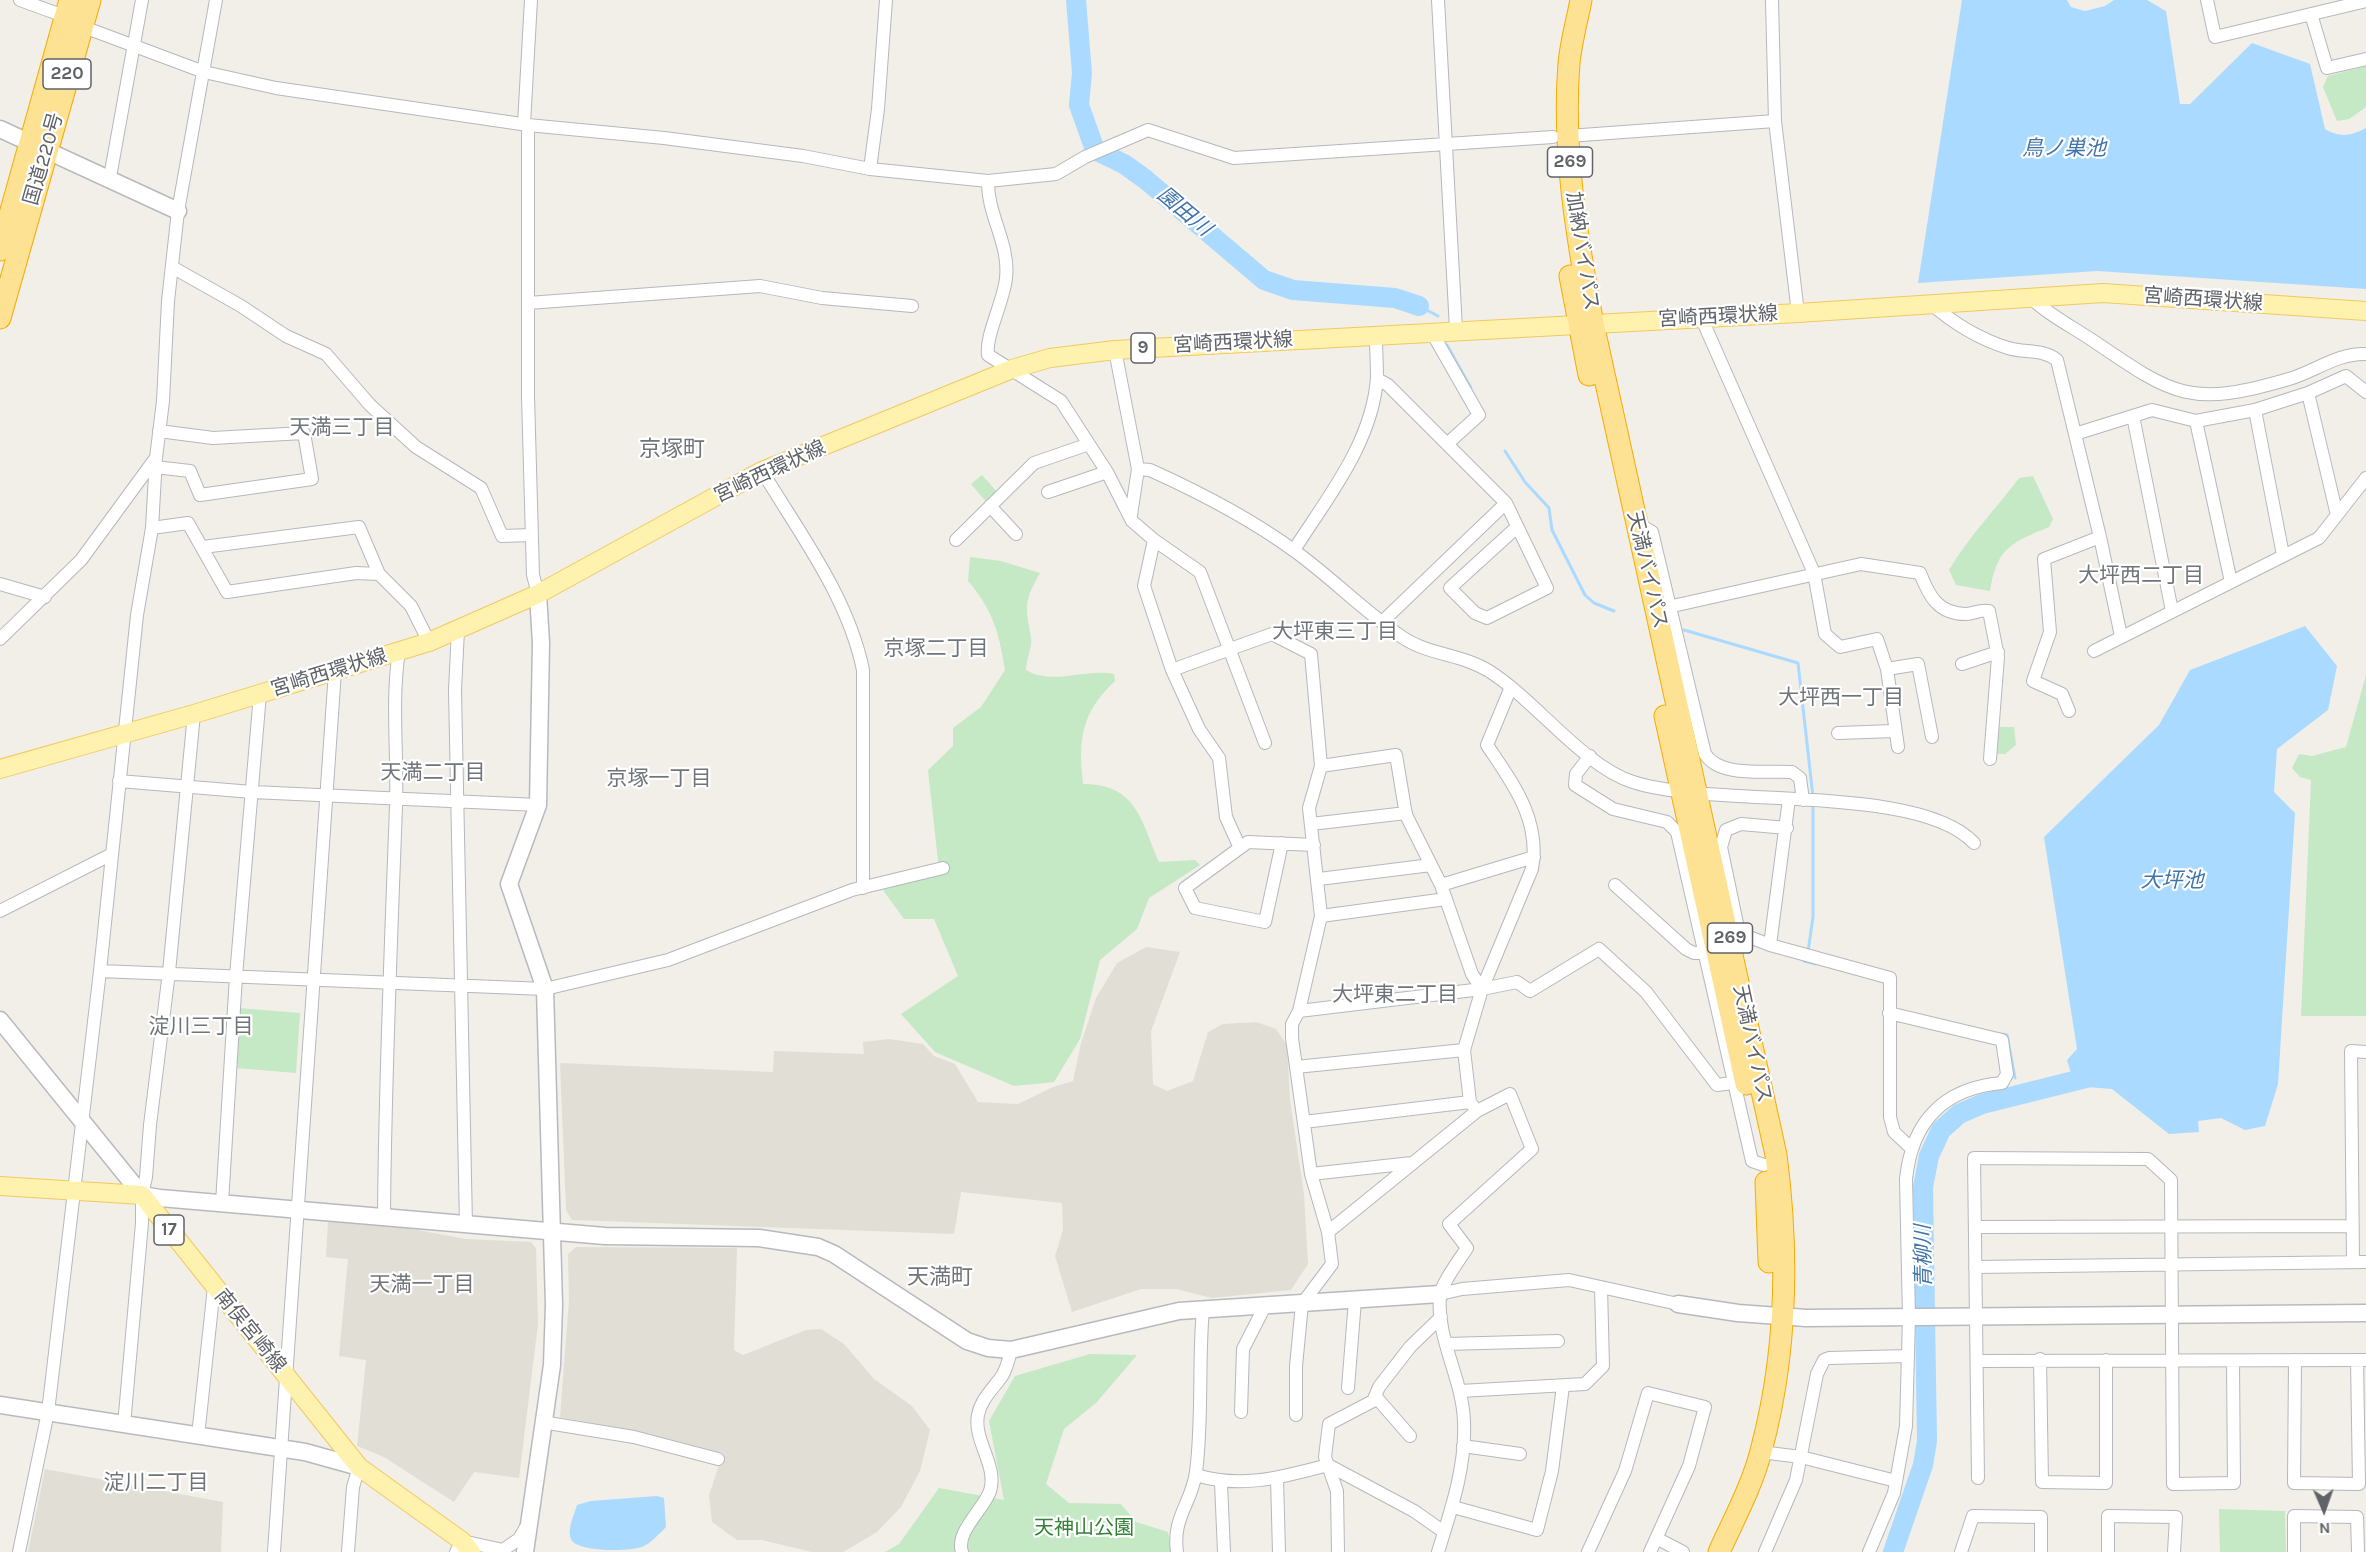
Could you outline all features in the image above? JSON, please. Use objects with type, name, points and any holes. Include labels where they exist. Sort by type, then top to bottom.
[{"type":"highway","name":"国道220号","points":[[0,318],[37,145],[72,14],[90,0]]},
{"type":"highway","name":"加納バイパス","points":[[1566,0],[1557,59],[1561,226],[1586,324]]},
{"type":"highway","name":"加納バイパス","points":[[1560,137],[1569,62],[1581,0]]},
{"type":"highway","name":"国道220号","points":[[0,250],[37,145]]},
{"type":"highway","name":"天満バイパス","points":[[1586,324],[1636,522],[1764,1165],[1777,1317],[1778,1367],[1761,1452],[1719,1552]]},
{"type":"highway","name":"天満バイパス","points":[[1586,324],[1690,793],[1734,936],[1776,1155],[1784,1211],[1777,1317],[1747,1451],[1705,1552]]},
{"type":"main road","name":"宮崎西環状線","points":[[0,769],[194,714],[429,642],[538,594],[762,471],[1012,369],[1050,357],[1114,350],[1376,336],[1456,329],[1798,313],[1929,302],[2103,293],[2366,311]]},
{"type":"main road","name":"17","points":[[0,1186],[141,1195]]},
{"type":"main road","name":"南俣宮崎線","points":[[141,1195],[359,1467],[463,1548]]},
{"type":"street","points":[[20,0],[72,14],[133,46],[204,72],[276,88],[526,125],[768,152],[870,169],[988,181],[1056,174],[1085,157],[1148,130],[1234,158],[1774,121]]},
{"type":"street","points":[[110,177],[142,0]]},
{"type":"street","points":[[19,1552],[48,1412],[100,971],[137,615],[152,528],[155,462],[178,211],[216,0]]},
{"type":"street","points":[[525,1552],[552,1365],[552,1231],[545,989],[510,884],[538,805],[541,643],[538,594],[533,575],[526,125],[531,0]]},
{"type":"street","points":[[870,169],[878,109],[886,0]]},
{"type":"street","points":[[1437,0],[1456,329]]},
{"type":"street","points":[[1772,0],[1774,121],[1798,313]]},
{"type":"street","points":[[2206,0],[2215,37],[2366,1]]},
{"type":"street","points":[[2311,14],[2327,68],[2366,59]]},
{"type":"street","points":[[0,129],[110,177],[178,211]]},
{"type":"street","points":[[988,181],[988,192],[1002,239],[1006,268],[999,312],[987,346],[988,355],[1061,401],[1107,472],[1131,515]]},
{"type":"street","points":[[172,267],[241,306],[286,336],[326,354],[370,405],[416,447],[481,488],[502,536],[532,535]]},
{"type":"street","points":[[528,303],[760,286],[822,297],[912,306]]},
{"type":"street","points":[[2029,296],[2041,308],[2123,363],[2184,394],[2228,394],[2291,379],[2349,354],[2366,354]]},
{"type":"street","points":[[1929,302],[1945,316],[1980,338],[2010,349],[2050,354],[2058,360],[2121,636]]},
{"type":"street","points":[[1701,317],[1814,573],[1825,634],[1840,648],[1877,639],[1887,669],[1898,747]]},
{"type":"street","points":[[1431,331],[1479,415],[1447,444]]},
{"type":"street","points":[[1294,550],[1364,433],[1377,379],[1376,336]]},
{"type":"street","points":[[1114,350],[1137,468],[1132,521],[1154,540],[1200,572],[1265,743]]},
{"type":"street","points":[[2075,434],[2152,410],[2196,420],[2255,410],[2308,393],[2346,376],[2366,392]]},
{"type":"street","points":[[1377,379],[1388,385],[1506,503],[1547,588],[1487,618],[1475,613],[1450,588],[1517,527]]},
{"type":"street","points":[[2308,393],[2337,515]]},
{"type":"street","points":[[2255,410],[2283,555]]},
{"type":"street","points":[[2133,416],[2172,611]]},
{"type":"street","points":[[2196,420],[2230,582]]},
{"type":"street","points":[[155,462],[190,471],[200,495],[312,478],[304,433],[213,438],[159,431]]},
{"type":"street","points":[[956,540],[1034,463],[1089,444]]},
{"type":"street","points":[[0,639],[81,560],[155,462]]},
{"type":"street","points":[[1137,468],[1150,470],[1214,499],[1294,550],[1412,643],[1462,658],[1487,670],[1511,687],[1590,756],[1631,782],[1690,793],[1810,800],[1906,811],[1956,828],[1974,843]]},
{"type":"street","points":[[762,471],[836,592],[857,644],[863,670],[863,888]]},
{"type":"street","points":[[1048,492],[1107,472]]},
{"type":"street","points":[[2094,651],[2319,538],[2366,478]]},
{"type":"street","points":[[1383,622],[1506,503]]},
{"type":"street","points":[[990,506],[1016,534]]},
{"type":"street","points":[[1636,522],[1652,532],[1668,607],[1705,754],[1711,763],[1721,768],[1792,772],[1800,778],[1810,800]]},
{"type":"street","points":[[152,528],[188,523],[227,592],[356,573],[379,574]]},
{"type":"street","points":[[203,546],[359,527],[379,574],[411,606],[429,642]]},
{"type":"street","points":[[2069,711],[2062,694],[2033,681],[2050,632],[2044,559],[2100,537]]},
{"type":"street","points":[[1154,540],[1144,586],[1172,670],[1199,729],[1219,758],[1226,817],[1240,848]]},
{"type":"street","points":[[1668,607],[1861,564],[1920,573],[1929,596],[1940,607],[1968,614],[1982,610],[1989,611],[1998,652],[1990,759]]},
{"type":"street","points":[[0,584],[45,597]]},
{"type":"street","points":[[458,630],[455,690],[463,986],[466,1225]]},
{"type":"street","points":[[1172,670],[1272,633],[1311,654],[1321,766],[1309,808],[1319,879],[1321,916],[1299,1011],[1292,1024],[1311,1174],[1328,1232],[1332,1264],[1302,1304],[1296,1366],[1296,1415]]},
{"type":"street","points":[[384,1216],[389,984],[397,797],[395,678],[399,651]]},
{"type":"street","points":[[1962,664],[1998,652]]},
{"type":"street","points":[[1887,669],[1918,664],[1932,737]]},
{"type":"street","points":[[274,1552],[335,671]]},
{"type":"street","points":[[1474,1107],[1464,1050],[1482,989],[1532,869],[1534,857],[1534,835],[1529,815],[1519,794],[1487,745],[1511,687]]},
{"type":"street","points":[[222,1203],[236,976],[260,694]]},
{"type":"street","points":[[124,1425],[142,1223],[141,1195],[146,1177],[150,1125],[169,972],[194,714]]},
{"type":"street","points":[[1838,733],[1894,731]]},
{"type":"street","points":[[1321,766],[1396,755],[1406,813],[1441,885],[1472,974],[1482,989]]},
{"type":"street","points":[[1590,756],[1576,774],[1575,785],[1613,809],[1667,822],[1677,832],[1732,1083],[1752,1161],[1764,1165]]},
{"type":"street","points":[[120,781],[252,792],[538,805]]},
{"type":"street","points":[[1770,945],[1789,799]]},
{"type":"street","points":[[1311,824],[1406,813]]},
{"type":"street","points":[[1787,828],[1741,824],[1726,830],[1721,847],[1734,936],[1890,978],[1890,1117],[1894,1132],[1911,1148]]},
{"type":"street","points":[[1282,843],[1265,922],[1195,908],[1185,888],[1248,842],[1282,843],[1314,845]]},
{"type":"street","points":[[0,911],[112,854]]},
{"type":"street","points":[[1441,885],[1534,857]]},
{"type":"street","points":[[1319,879],[1431,865]]},
{"type":"street","points":[[100,971],[545,989],[668,960],[863,888],[943,868]]},
{"type":"street","points":[[1615,885],[1686,949],[1694,953],[1705,952]]},
{"type":"street","points":[[1321,916],[1446,899]]},
{"type":"street","points":[[1299,1011],[1482,989],[1517,982],[1530,991],[1536,990],[1599,949],[1646,992],[1717,1085],[1732,1083]]},
{"type":"street","points":[[1869,1552],[1887,1513],[1896,1481],[1906,1426],[1911,1317],[1906,1179],[1911,1148],[1925,1123],[1941,1103],[1954,1094],[2002,1083],[2006,1080],[2001,1040],[1889,1013]]},
{"type":"street","points":[[0,1020],[141,1195],[605,1236],[759,1238],[818,1247],[834,1254],[967,1341],[988,1348],[1011,1350],[1053,1342],[1156,1314],[1440,1294],[1462,1288],[1558,1280],[1569,1280],[1678,1304],[1777,1317],[2366,1314]]},
{"type":"street","points":[[1296,1067],[1464,1050]]},
{"type":"street","points":[[2353,1262],[2351,1051],[2366,1052]]},
{"type":"street","points":[[1304,1122],[1474,1107],[1510,1094],[1532,1149],[1449,1224],[1467,1248],[1440,1294],[1446,1344],[1460,1391],[1464,1421],[1463,1446],[1453,1507],[1438,1552]]},
{"type":"street","points":[[1328,1232],[1414,1163],[1474,1107]]},
{"type":"street","points":[[1978,1478],[1974,1158],[2148,1159],[2171,1180],[2173,1484],[2234,1483],[2233,1361]]},
{"type":"street","points":[[1311,1174],[1414,1163]]},
{"type":"street","points":[[1975,1227],[2352,1226]]},
{"type":"street","points":[[1975,1267],[2366,1262]]},
{"type":"street","points":[[198,1436],[213,1287]]},
{"type":"street","points":[[1460,1391],[1585,1384],[1603,1366],[1601,1287]]},
{"type":"street","points":[[1348,1388],[1355,1300]]},
{"type":"street","points":[[1241,1412],[1243,1349],[1265,1306]]},
{"type":"street","points":[[1177,1552],[1175,1535],[1178,1518],[1196,1475],[1203,1309]]},
{"type":"street","points":[[1338,1552],[1337,1491],[1325,1449],[1329,1424],[1376,1396],[1379,1387],[1410,1347],[1442,1317]]},
{"type":"street","points":[[1446,1344],[1558,1341]]},
{"type":"street","points":[[962,1552],[963,1536],[989,1494],[991,1485],[990,1473],[978,1435],[978,1414],[983,1400],[1003,1374],[1011,1350]]},
{"type":"street","points":[[1765,1552],[1796,1480],[1817,1374],[1824,1360],[1908,1356]]},
{"type":"street","points":[[1978,1361],[2040,1359],[2362,1360],[2359,1484],[2294,1483],[2295,1360]]},
{"type":"street","points":[[2040,1359],[2042,1482],[2095,1483],[2106,1483],[2106,1360]]},
{"type":"street","points":[[1453,1507],[1537,1530],[1552,1471],[1563,1386]]},
{"type":"street","points":[[1588,1552],[1625,1471],[1648,1393],[1705,1407],[1689,1466],[1658,1539],[1650,1552]]},
{"type":"street","points":[[1376,1396],[1410,1436]]},
{"type":"street","points":[[0,1404],[281,1448],[324,1456],[359,1467],[353,1486],[348,1552]]},
{"type":"street","points":[[543,1422],[634,1437],[718,1459]]},
{"type":"street","points":[[1463,1446],[1520,1454]]},
{"type":"street","points":[[1761,1452],[1801,1458],[1896,1481]]},
{"type":"street","points":[[1196,1475],[1221,1483],[1277,1478],[1328,1465],[1414,1512],[1444,1533]]},
{"type":"street","points":[[1277,1478],[1279,1552]]},
{"type":"street","points":[[1221,1483],[1224,1552]]},
{"type":"street","points":[[1961,1552],[1973,1516],[2041,1517],[2041,1552]]},
{"type":"street","points":[[2108,1552],[2108,1516],[2176,1516],[2174,1552]]},
{"type":"street","points":[[2294,1552],[2294,1516],[2357,1517],[2358,1552]]},
{"type":"street","points":[[463,1548],[503,1550],[519,1539],[529,1521]]},
{"type":"street","points":[[1658,1539],[1683,1552]]},
{"type":"shaded area","points":[[1146,947],[1180,952],[1151,1031],[1153,1084],[1167,1091],[1193,1081],[1208,1032],[1223,1024],[1256,1022],[1276,1029],[1287,1045],[1290,1100],[1304,1194],[1308,1264],[1291,1290],[1212,1298],[1176,1289],[1141,1289],[1072,1312],[1055,1256],[1063,1230],[1062,1203],[961,1192],[954,1234],[572,1220],[566,1210],[560,1063],[773,1072],[774,1051],[864,1054],[863,1042],[889,1039],[923,1044],[934,1056],[955,1064],[978,1102],[1018,1104],[1053,1087],[1073,1081],[1081,1043],[1096,998],[1117,963]]},
{"type":"shaded area","points":[[328,1222],[401,1227],[466,1239],[531,1242],[536,1248],[538,1324],[519,1478],[474,1472],[454,1502],[384,1457],[357,1446],[366,1360],[339,1356],[348,1259],[326,1257]]},
{"type":"shaded area","points":[[576,1247],[737,1248],[734,1350],[743,1355],[806,1330],[821,1329],[844,1344],[874,1379],[912,1406],[930,1430],[920,1471],[901,1507],[877,1532],[843,1552],[812,1552],[762,1540],[737,1540],[712,1522],[709,1495],[723,1453],[647,1433],[560,1417],[569,1300],[568,1254]]},
{"type":"shaded area","points":[[45,1469],[223,1502],[221,1552],[28,1552]]},
{"type":"green space","points":[[2366,66],[2366,107],[2349,119],[2337,121],[2323,87],[2328,76]]},
{"type":"green space","points":[[982,475],[999,494],[988,504],[971,484]]},
{"type":"green space","points":[[2033,476],[2053,519],[2049,527],[2015,543],[2001,556],[1990,591],[1956,585],[1949,570],[1965,546],[2019,478]]},
{"type":"green space","points":[[970,557],[1001,561],[1040,573],[1027,604],[1031,641],[1026,670],[1047,677],[1092,673],[1114,674],[1115,681],[1095,704],[1084,728],[1081,753],[1083,784],[1115,790],[1126,798],[1141,819],[1159,862],[1195,860],[1200,865],[1149,898],[1137,929],[1100,960],[1080,1039],[1054,1082],[1014,1086],[935,1052],[901,1014],[958,976],[934,919],[904,919],[883,890],[939,870],[928,770],[953,746],[953,728],[981,707],[1005,670],[994,623],[977,592],[968,581]]},
{"type":"green space","points":[[2366,675],[2366,1016],[2301,1016],[2311,780],[2300,777],[2292,768],[2299,754],[2312,756],[2346,747]]},
{"type":"green space","points":[[1995,727],[2014,727],[2016,745],[2005,754],[1997,754],[1994,749]]},
{"type":"green space","points":[[239,1008],[300,1013],[296,1073],[235,1068]]},
{"type":"green space","name":"天神山公園","points":[[1090,1354],[1137,1355],[1096,1403],[1064,1429],[1046,1484],[1069,1503],[1121,1504],[1136,1522],[1168,1532],[1172,1552],[885,1552],[899,1544],[939,1488],[1004,1500],[989,1421],[1015,1376]]},
{"type":"green space","points":[[2219,1509],[2285,1511],[2286,1552],[2220,1552]]},
{"type":"water","name":"鳥ノ巣池","points":[[1962,0],[2067,0],[2071,7],[2085,11],[2105,6],[2114,0],[2147,0],[2166,11],[2180,104],[2190,104],[2252,43],[2310,64],[2325,129],[2346,135],[2366,128],[2366,289],[2097,271],[1918,283]]},
{"type":"water","name":"大坪池","points":[[2305,626],[2337,666],[2328,710],[2277,749],[2274,792],[2295,813],[2278,1084],[2265,1126],[2245,1130],[2221,1118],[2198,1121],[2199,1132],[2169,1134],[2112,1089],[2075,1086],[2067,1060],[2077,1049],[2044,837],[2159,725],[2190,670]]},
{"type":"water","points":[[657,1496],[664,1498],[666,1527],[644,1546],[628,1549],[595,1549],[577,1545],[570,1537],[570,1528],[577,1505],[591,1501]]},
{"type":"waterway","name":"園田川","points":[[1076,0],[1082,73],[1079,105],[1095,150],[1124,164],[1145,179],[1264,280],[1293,290],[1395,298],[1419,306]]},
{"type":"waterway","points":[[1419,306],[1438,316]]},
{"type":"waterway","points":[[1447,345],[1471,388]]},
{"type":"waterway","points":[[1505,451],[1525,482],[1549,508],[1552,530],[1585,595],[1594,603],[1614,611]]},
{"type":"waterway","points":[[1684,630],[1798,663],[1813,797]]},
{"type":"waterway","points":[[1808,952],[1813,917],[1813,804]]},
{"type":"waterway","points":[[1804,961],[1816,964]]},
{"type":"waterway","points":[[2002,1034],[2007,1035],[2015,1078]]},
{"type":"waterway","name":"青柳川","points":[[1893,1552],[1923,1465],[1927,1441],[1923,1187],[1929,1156],[1941,1130],[1959,1114],[1982,1104],[2098,1075]]},
{"type":"district","name":"天満三丁目","points":[[342,428]]},
{"type":"district","name":"京塚町","points":[[672,450]]},
{"type":"district","name":"大坪西二丁目","points":[[2141,576]]},
{"type":"district","name":"大坪東三丁目","points":[[1335,632]]},
{"type":"district","name":"京塚二丁目","points":[[936,649]]},
{"type":"district","name":"大坪西一丁目","points":[[1841,698]]},
{"type":"district","name":"天満二丁目","points":[[433,773]]},
{"type":"district","name":"京塚一丁目","points":[[659,779]]},
{"type":"district","name":"大坪東二丁目","points":[[1395,995]]},
{"type":"district","name":"淀川三丁目","points":[[201,1027]]},
{"type":"district","name":"天満町","points":[[940,1278]]},
{"type":"district","name":"天満一丁目","points":[[422,1285]]},
{"type":"district","name":"淀川二丁目","points":[[156,1483]]}]
